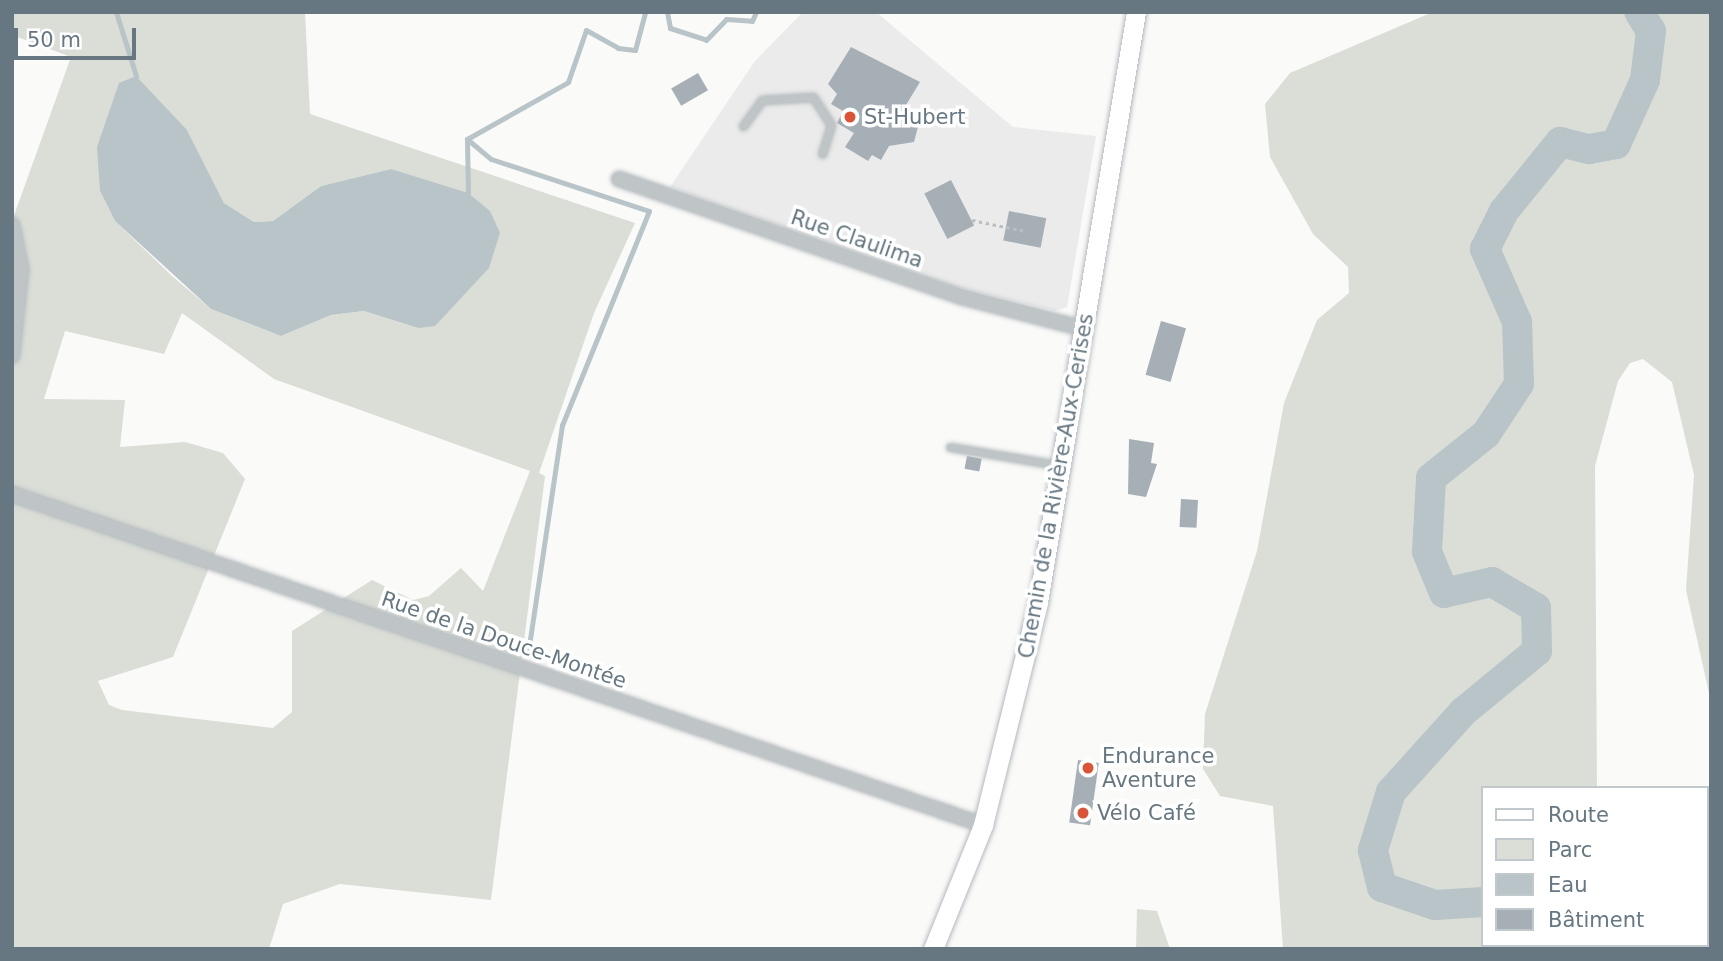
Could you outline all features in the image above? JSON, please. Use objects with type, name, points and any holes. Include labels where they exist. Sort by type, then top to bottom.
[{"type":"main road","name":"Chemin de la Rivière-Aux-Cerises","points":[[933,949],[983,825],[1033,626],[1085,329],[1136,12]]},
{"type":"street","name":"Rue Claulima","points":[[619,179],[975,301],[1085,329]]},
{"type":"street","points":[[12,225],[21,269],[12,356]]},
{"type":"street","name":"Rue de la Douce-Montée","points":[[12,494],[983,825]]},
{"type":"lane","points":[[743,127],[762,100],[813,97],[831,125],[822,154]]},
{"type":"lane","points":[[950,447],[1062,466]]},
{"type":"path","points":[[972,220],[1025,230]]},
{"type":"shaded area","points":[[803,12],[876,12],[1013,127],[1096,136],[1067,307],[1055,311],[954,286],[670,187],[755,61]]},
{"type":"green space","points":[[12,12],[305,12],[310,114],[635,223],[594,313],[539,473],[545,476],[491,900],[340,884],[283,904],[269,949],[12,949],[12,221],[71,57],[12,35]],"holes":[[[187,130],[224,203],[254,222],[273,221],[321,186],[391,169],[418,328],[364,311],[331,315],[281,336],[211,309],[172,276],[115,221],[100,191]],[[182,313],[274,379],[530,471],[483,591],[461,568],[429,596],[413,600],[372,580],[292,631],[292,712],[273,728],[122,710],[109,705],[98,681],[173,657],[245,479],[223,453],[185,442],[120,447],[125,400],[44,399],[65,331],[164,354]]]},
{"type":"green space","points":[[1433,12],[1711,12],[1711,702],[1686,590],[1694,475],[1672,382],[1643,359],[1630,363],[1618,381],[1595,466],[1597,786],[1482,786],[1482,947],[1709,947],[1709,941],[1711,949],[1283,949],[1273,806],[1220,796],[1203,769],[1205,714],[1257,551],[1284,403],[1317,320],[1349,293],[1348,267],[1313,234],[1270,157],[1265,104],[1290,73]]},
{"type":"green space","points":[[1137,909],[1157,911],[1170,949],[1136,949]]},
{"type":"water","points":[[136,76],[187,130],[224,203],[254,222],[273,221],[321,186],[391,169],[468,193],[490,211],[500,233],[489,268],[435,326],[418,328],[364,311],[331,315],[281,336],[211,309],[115,221],[100,191],[97,147],[119,83]]},
{"type":"building","points":[[851,47],[920,82],[906,105],[919,123],[914,142],[889,146],[881,160],[872,155],[868,161],[845,147],[854,133],[837,123],[843,111],[831,104],[837,94],[828,84]]},
{"type":"building","points":[[698,73],[708,90],[681,106],[671,88]]},
{"type":"building","points":[[951,180],[974,225],[947,239],[924,194]]},
{"type":"building","points":[[1009,211],[1046,218],[1041,248],[1003,240]]},
{"type":"building","points":[[1161,321],[1186,328],[1171,382],[1146,375]]},
{"type":"building","points":[[1129,439],[1154,443],[1151,463],[1157,464],[1146,497],[1128,494]]},
{"type":"building","points":[[967,456],[982,459],[979,472],[965,469]]},
{"type":"building","points":[[1181,499],[1198,500],[1197,528],[1180,527]]},
{"type":"building","points":[[1078,760],[1099,763],[1090,825],[1069,822]]},
{"type":"waterway","points":[[116,12],[136,76]]},
{"type":"waterway","points":[[468,193],[467,139],[568,82],[586,30],[618,48],[635,50],[645,12]]},
{"type":"waterway","points":[[667,12],[670,28],[706,40],[726,19],[752,21],[756,12]]},
{"type":"waterway","points":[[1482,902],[1435,905],[1382,887],[1373,850],[1391,792],[1463,712],[1537,651],[1536,608],[1492,582],[1444,593],[1427,552],[1431,478],[1486,434],[1519,384],[1517,322],[1485,249],[1504,211],[1560,142],[1589,149],[1616,144],[1645,80],[1651,31],[1639,12]]},
{"type":"waterway","points":[[467,139],[491,159],[649,211],[562,425],[528,652]]},
{"type":"place","name":"St-Hubert","points":[[850,117]]},
{"type":"place","name":"Endurance Aventure","points":[[1088,768]]},
{"type":"place","name":"Vélo Café","points":[[1083,813]]}]
